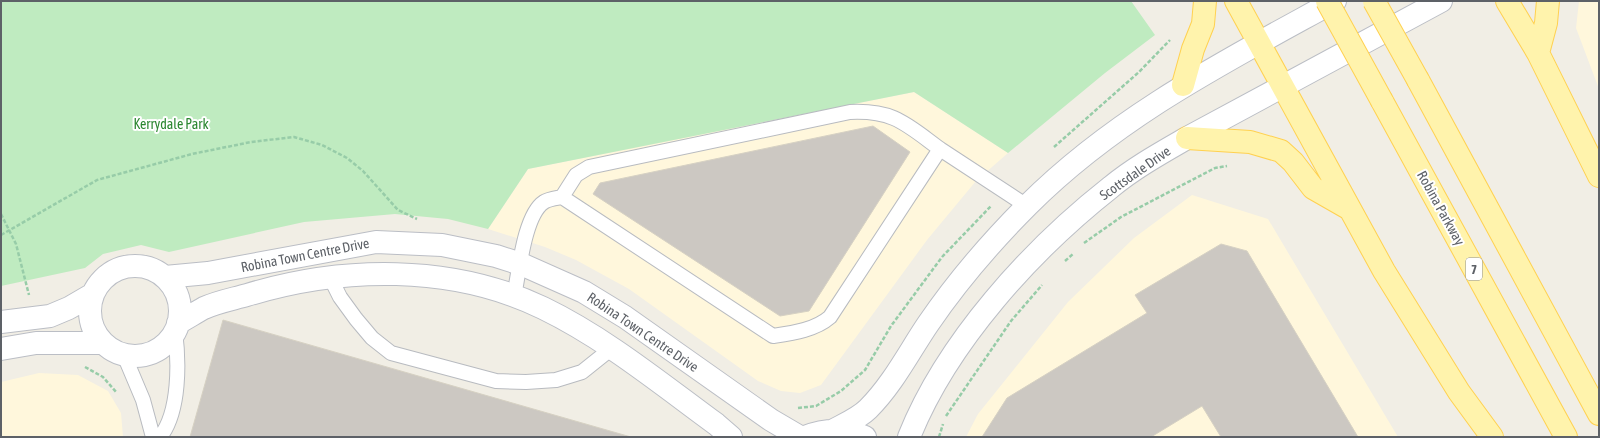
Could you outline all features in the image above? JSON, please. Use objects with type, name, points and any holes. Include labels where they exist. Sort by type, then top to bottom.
[{"type":"main road","points":[[1183,85],[1193,50],[1203,24],[1205,1]]},
{"type":"main road","points":[[1236,1],[1348,208],[1430,346],[1459,392],[1492,437]]},
{"type":"main road","name":"Robina Parkway","points":[[1327,1],[1566,437]]},
{"type":"main road","points":[[1374,1],[1599,414]]},
{"type":"main road","points":[[1507,1],[1538,53],[1599,176]]},
{"type":"main road","points":[[1538,53],[1546,23],[1548,1]]},
{"type":"main road","points":[[1187,138],[1250,142],[1281,151],[1293,162],[1313,188],[1348,208]]},
{"type":"street","points":[[834,430],[867,410],[889,384],[929,323],[966,275],[1027,206],[1075,161],[1146,108],[1183,85],[1260,44],[1335,1]]},
{"type":"street","name":"Scottsdale Drive","points":[[909,437],[923,406],[963,342],[987,310],[1025,266],[1065,226],[1111,186],[1153,157],[1441,1]]},
{"type":"street","name":"Robina Town Centre Drive","points":[[165,277],[208,273],[376,242],[442,245],[496,256],[521,264],[584,292],[625,317],[771,420],[800,437]]},
{"type":"street","points":[[139,265],[153,269],[165,277],[173,286],[178,298],[180,311],[176,327],[168,341],[159,349],[148,354],[136,356],[124,355],[103,343],[95,332],[90,320],[89,306],[93,294],[100,281],[111,272],[124,266],[139,265]]},
{"type":"street","name":"Robina Town Centre Drive","points":[[176,327],[205,307],[260,291],[330,277],[404,274],[434,276],[476,284],[514,296],[568,321],[612,348],[716,424],[731,437]]},
{"type":"street","points":[[1,322],[50,316],[69,308],[93,294]]},
{"type":"street","points":[[1,349],[36,343],[103,343]]},
{"type":"street","points":[[804,437],[817,432],[834,430],[853,432],[865,437]]},
{"type":"lane","points":[[562,197],[576,175],[589,166],[850,112],[883,114],[897,118],[940,149],[1027,206]]},
{"type":"lane","points":[[514,296],[526,233],[531,216],[544,201],[562,197],[765,332],[773,336],[814,327],[822,324],[830,317],[940,149]]},
{"type":"lane","points":[[330,277],[340,298],[356,319],[372,338],[391,353],[496,381],[526,382],[556,380],[582,372],[612,348]]},
{"type":"lane","points":[[160,437],[170,418],[174,401],[178,357],[176,327]]},
{"type":"lane","points":[[124,355],[143,400],[153,437]]},
{"type":"path","points":[[1079,248],[1121,217],[1170,190],[1215,168],[1234,164]]},
{"type":"path","points":[[1,214],[16,244],[31,302]]},
{"type":"path","points":[[1064,263],[1074,253]]},
{"type":"path","points":[[939,437],[944,419],[969,382],[1011,322],[1044,282]]},
{"type":"path","points":[[78,366],[85,367],[103,377],[118,394]]},
{"type":"shaded area","points":[[1579,1],[1599,1],[1599,89],[1576,28]]},
{"type":"shaded area","points":[[914,92],[1008,153],[976,181],[927,240],[821,385],[800,393],[781,391],[758,381],[629,289],[576,260],[545,247],[488,229],[528,169]]},
{"type":"shaded area","points":[[1192,195],[1268,219],[1398,437],[966,437],[978,414],[1068,302],[1134,238]]},
{"type":"shaded area","points":[[39,373],[78,375],[108,391],[121,413],[123,437],[1,437],[1,382]]},
{"type":"green space","name":"Kerrydale Park","points":[[1,1],[1131,1],[1155,35],[1105,73],[1008,153],[914,92],[528,169],[488,229],[448,219],[395,214],[304,222],[169,252],[141,245],[103,254],[85,268],[1,286]]},
{"type":"building","points":[[873,126],[910,152],[809,311],[780,316],[593,194],[600,183]]},
{"type":"building","points":[[1221,244],[1247,251],[1358,437],[1221,437],[1202,406],[1151,437],[982,437],[1007,398],[1147,313],[1135,295]]},
{"type":"building","points":[[223,320],[631,437],[190,437]]}]
